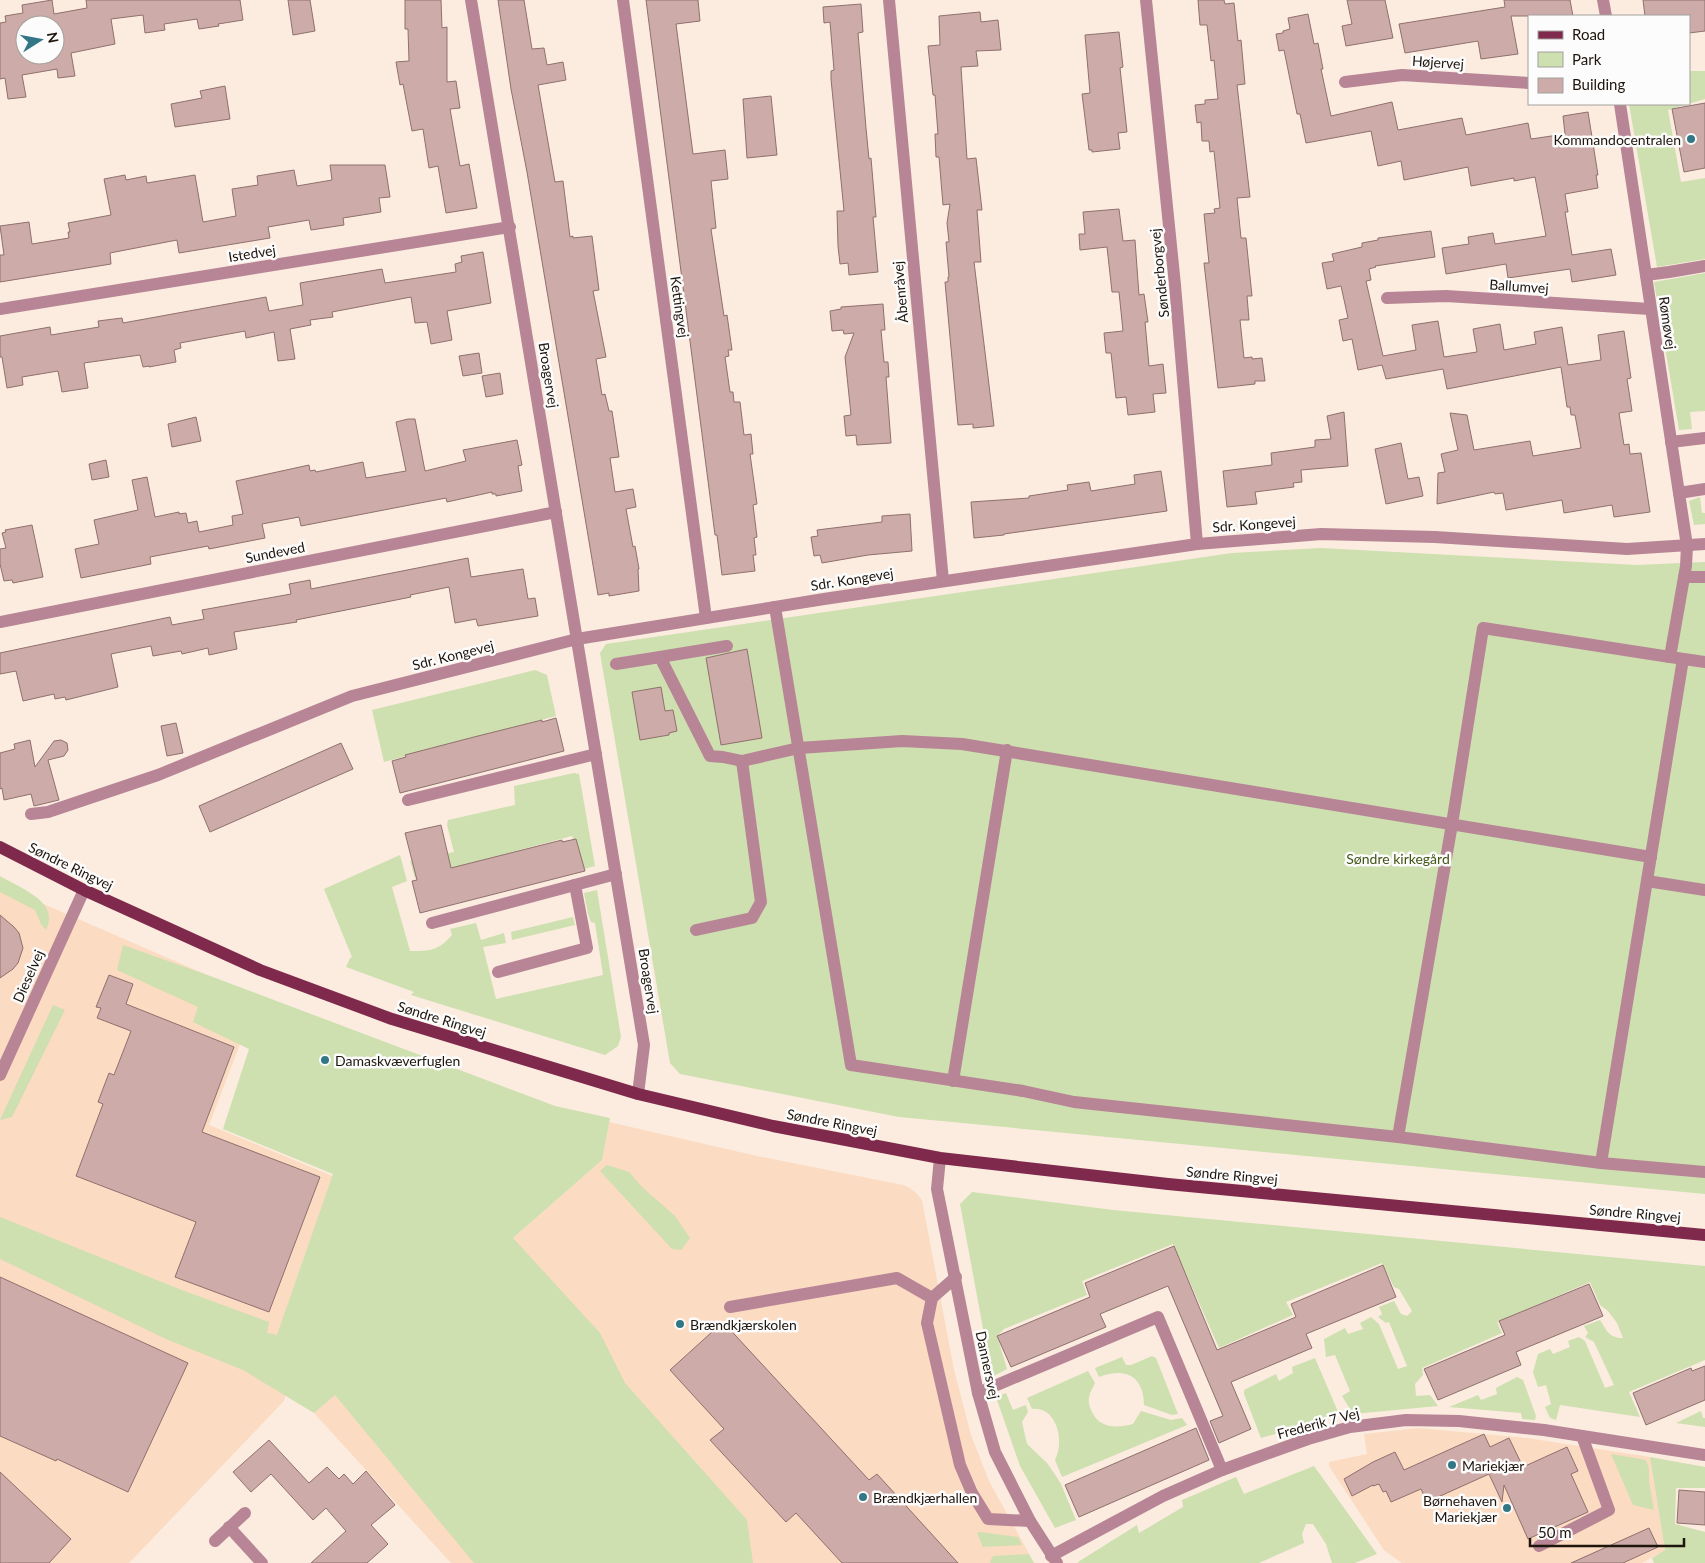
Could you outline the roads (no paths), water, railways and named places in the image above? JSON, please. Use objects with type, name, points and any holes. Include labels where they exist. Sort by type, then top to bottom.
[{"type":"main road","name":"Søndre Ringvej","points":[[0,847],[84,890],[260,970],[392,1019],[638,1094],[773,1126],[940,1158],[1178,1185],[1705,1235]]},
{"type":"street","name":"Broagervej","points":[[471,0],[644,1045],[638,1094]]},
{"type":"street","name":"Kettingvej","points":[[623,0],[706,618]]},
{"type":"street","name":"Åbenråvej","points":[[889,0],[942,581]]},
{"type":"street","name":"Sønderborgvej","points":[[1146,0],[1176,285],[1197,544]]},
{"type":"street","points":[[1603,0],[1606,15]]},
{"type":"street","name":"Højervej","points":[[1345,82],[1402,75],[1528,83]]},
{"type":"street","name":"Rømøvej","points":[[1620,105],[1687,546],[1684,577],[1670,657]]},
{"type":"street","name":"Istedvej","points":[[0,309],[510,227]]},
{"type":"street","points":[[1646,275],[1705,266]]},
{"type":"street","name":"Ballumvej","points":[[1387,298],[1446,296],[1650,310]]},
{"type":"street","points":[[1671,442],[1705,438]]},
{"type":"street","points":[[1679,493],[1705,489]]},
{"type":"street","name":"Sundeved","points":[[0,622],[556,512]]},
{"type":"street","name":"Sdr. Kongevej","points":[[31,814],[48,812],[158,775],[352,696],[577,639],[706,618],[1197,544],[1322,534],[1435,537],[1627,548],[1705,544]]},
{"type":"street","points":[[1684,577],[1705,577]]},
{"type":"street","points":[[775,607],[851,1064],[1023,1091],[1074,1102],[1601,1163],[1705,1172]]},
{"type":"street","points":[[1398,1138],[1452,824],[1483,628],[1705,662]]},
{"type":"street","points":[[616,664],[727,646]]},
{"type":"street","points":[[660,656],[710,756],[742,761],[799,748],[902,741],[962,744],[1651,857]]},
{"type":"street","points":[[1601,1163],[1683,659]]},
{"type":"street","points":[[953,1081],[1007,750]]},
{"type":"street","points":[[408,800],[596,754]]},
{"type":"street","points":[[696,930],[752,918],[761,902],[742,761]]},
{"type":"street","points":[[432,923],[616,874]]},
{"type":"street","points":[[1647,881],[1705,890]]},
{"type":"street","points":[[498,972],[587,948],[575,885]]},
{"type":"street","name":"Dieselvej","points":[[0,1075],[84,890]]},
{"type":"street","name":"Dannersvej","points":[[940,1158],[937,1189],[978,1393],[995,1452],[1030,1521],[1054,1559]]},
{"type":"street","points":[[956,1277],[932,1298],[927,1324],[960,1465],[972,1493],[988,1519],[1030,1521]]},
{"type":"street","points":[[730,1307],[897,1278],[932,1298]]},
{"type":"street","points":[[978,1393],[1158,1317],[1222,1470]]},
{"type":"street","name":"Frederik 7 Vej","points":[[1054,1559],[1163,1496],[1222,1470],[1308,1439],[1350,1427],[1406,1420],[1459,1421],[1544,1430],[1705,1455]]},
{"type":"street","points":[[1539,1546],[1609,1510],[1582,1436]]},
{"type":"street","points":[[215,1541],[245,1512]]},
{"type":"street","points":[[230,1527],[262,1563]]},
{"type":"place","name":"Kommandocentralen","points":[[1691,139]]},
{"type":"place","name":"Damaskvæverfuglen","points":[[325,1060]]},
{"type":"place","name":"Brændkjærskolen","points":[[680,1324]]},
{"type":"place","name":"Mariekjær","points":[[1452,1465]]},
{"type":"place","name":"Brændkjærhallen","points":[[863,1497]]},
{"type":"place","name":"Børnehaven Mariekjær","points":[[1507,1508]]},
{"type":"park label","name":"Søndre kirkegård","points":[[1398,858]]}]
